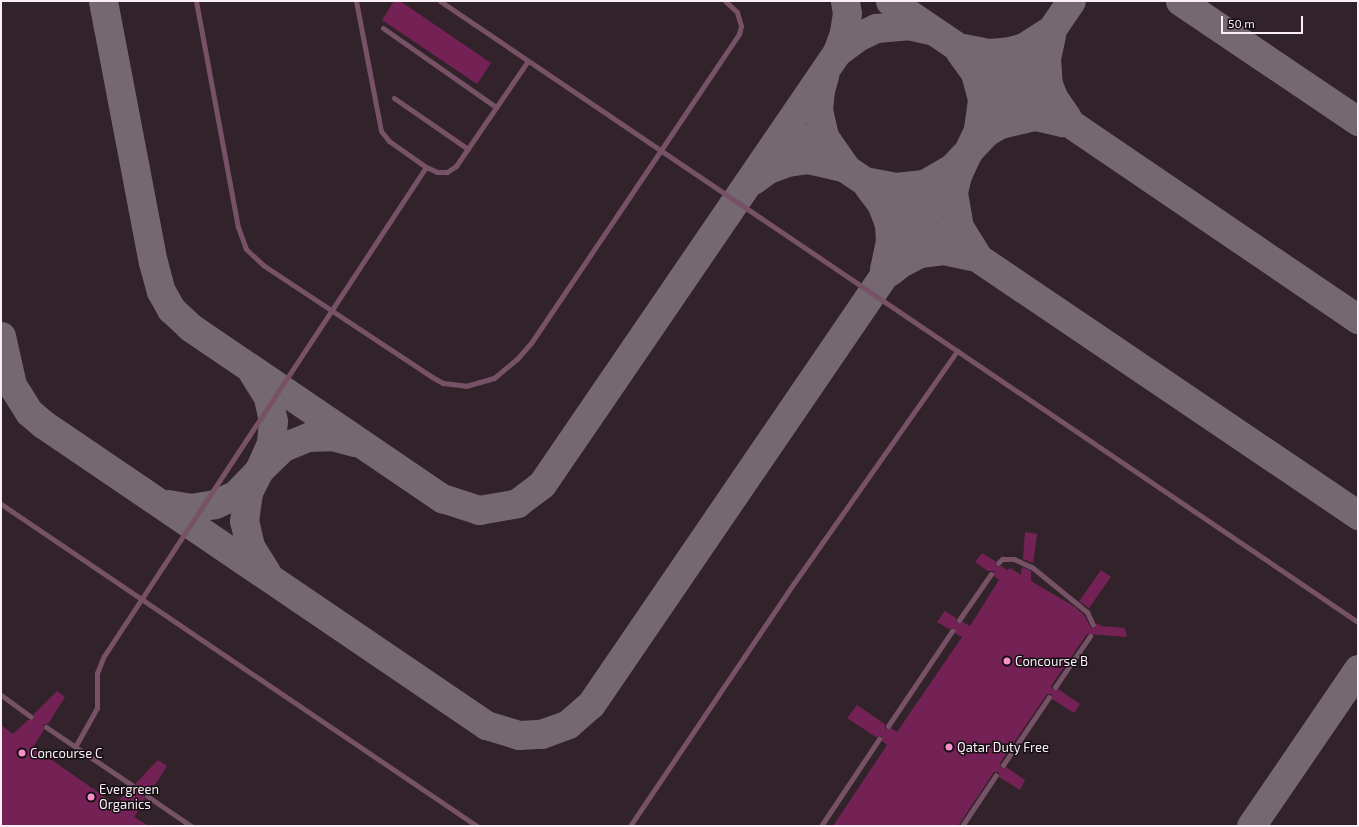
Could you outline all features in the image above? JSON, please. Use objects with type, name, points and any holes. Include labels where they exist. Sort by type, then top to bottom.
[{"type":"lane","points":[[196,1],[243,243],[252,257],[443,383],[476,385],[494,378],[504,372],[531,343],[738,34],[741,26],[737,12],[725,1]]},
{"type":"lane","points":[[356,1],[382,131],[389,141],[426,167],[437,172],[447,172],[456,166],[528,61]]},
{"type":"lane","points":[[440,1],[1358,622]]},
{"type":"lane","points":[[382,28],[496,107]]},
{"type":"lane","points":[[394,98],[468,149]]},
{"type":"lane","points":[[76,747],[97,708],[99,665],[144,599],[426,167]]},
{"type":"lane","points":[[630,826],[794,583],[957,351]]},
{"type":"lane","points":[[1,504],[144,599],[477,826]]},
{"type":"lane","points":[[998,563],[1002,559],[1014,559],[1033,568],[1087,612],[1094,625]]},
{"type":"lane","points":[[960,620],[991,574]]},
{"type":"lane","points":[[888,726],[952,631]]},
{"type":"lane","points":[[1056,687],[1090,636]]},
{"type":"lane","points":[[1,695],[31,717]]},
{"type":"lane","points":[[1003,765],[1049,697]]},
{"type":"lane","points":[[46,728],[133,786]]},
{"type":"lane","points":[[821,826],[879,739]]},
{"type":"lane","points":[[962,826],[996,775]]},
{"type":"lane","points":[[147,796],[191,826]]},
{"type":"building","points":[[394,1],[400,1],[491,63],[477,84],[382,20]]},
{"type":"building","points":[[1025,532],[1037,534],[1033,563],[1023,559]]},
{"type":"building","name":"Concourse B","points":[[982,553],[995,561],[997,567],[1001,566],[1007,570],[1010,568],[1021,575],[1022,567],[1031,571],[1031,581],[1075,607],[1084,615],[1091,628],[1096,628],[1096,623],[1101,626],[1125,628],[1127,637],[1087,634],[1051,686],[1053,690],[1058,689],[1080,704],[1074,713],[1052,699],[1052,694],[1047,694],[1000,763],[1001,768],[1006,767],[1025,780],[1020,790],[999,777],[999,772],[994,772],[958,826],[833,826],[887,745],[882,741],[882,736],[876,737],[847,718],[857,705],[885,724],[885,729],[891,728],[897,732],[962,637],[955,633],[954,628],[949,629],[937,622],[945,611],[956,618],[957,623],[963,622],[970,626],[999,580],[994,576],[994,571],[988,571],[975,562]]},
{"type":"building","points":[[1101,570],[1111,577],[1089,608],[1079,601]]},
{"type":"building","name":"Concourse C","points":[[57,691],[65,697],[48,724],[43,725],[44,730],[33,747],[115,804],[130,789],[136,789],[136,783],[158,760],[167,766],[150,793],[144,794],[145,800],[134,817],[149,826],[1,826],[1,725],[13,734],[28,720],[34,720],[34,714]]},
{"type":"taxiway","points":[[103,1],[153,262],[161,291],[171,309],[190,327],[442,498],[479,510],[517,503],[542,484],[837,52]]},
{"type":"taxiway","points":[[845,1],[847,13],[844,33],[837,52],[859,36],[876,28],[908,25],[929,30]]},
{"type":"taxiway","points":[[890,1],[1358,319]]},
{"type":"taxiway","points":[[1,336],[12,385],[29,412],[43,424],[486,725],[519,735],[541,734],[568,724],[591,704],[1071,1]]},
{"type":"taxiway","points":[[1180,1],[1358,121]]},
{"type":"taxiway","points":[[963,48],[989,53],[1010,51],[1024,47],[1047,32]]},
{"type":"taxiway","points":[[1051,35],[1046,58],[1048,84],[1053,97],[1067,118]]},
{"type":"taxiway","points":[[960,52],[975,73],[982,100],[978,130],[957,175],[953,193],[959,227],[975,253]]},
{"type":"taxiway","points":[[753,180],[768,169],[787,162],[808,159],[846,168],[824,136],[818,111],[820,90],[824,76]]},
{"type":"taxiway","points":[[870,182],[895,187],[924,184],[952,168],[986,132],[1000,124],[1036,116],[1063,122]]},
{"type":"taxiway","points":[[786,128],[1358,515]]},
{"type":"taxiway","points":[[868,186],[881,203],[889,224],[890,241],[884,269]]},
{"type":"taxiway","points":[[889,272],[900,263],[920,253],[943,250],[971,256]]},
{"type":"taxiway","points":[[168,504],[190,508],[215,504],[236,494],[259,470],[271,443],[273,421],[268,397],[253,373]]},
{"type":"taxiway","points":[[266,572],[250,546],[244,521],[248,492],[259,470],[283,447],[308,437],[332,436],[354,442]]},
{"type":"taxiway","points":[[1251,826],[1358,669]]},
{"type":"place","name":"Concourse B","points":[[1007,661]]},
{"type":"place","name":"Qatar Duty Free","points":[[949,747]]},
{"type":"place","name":"Concourse C","points":[[22,753]]},
{"type":"place","name":"Evergreen Organics","points":[[91,797]]}]
